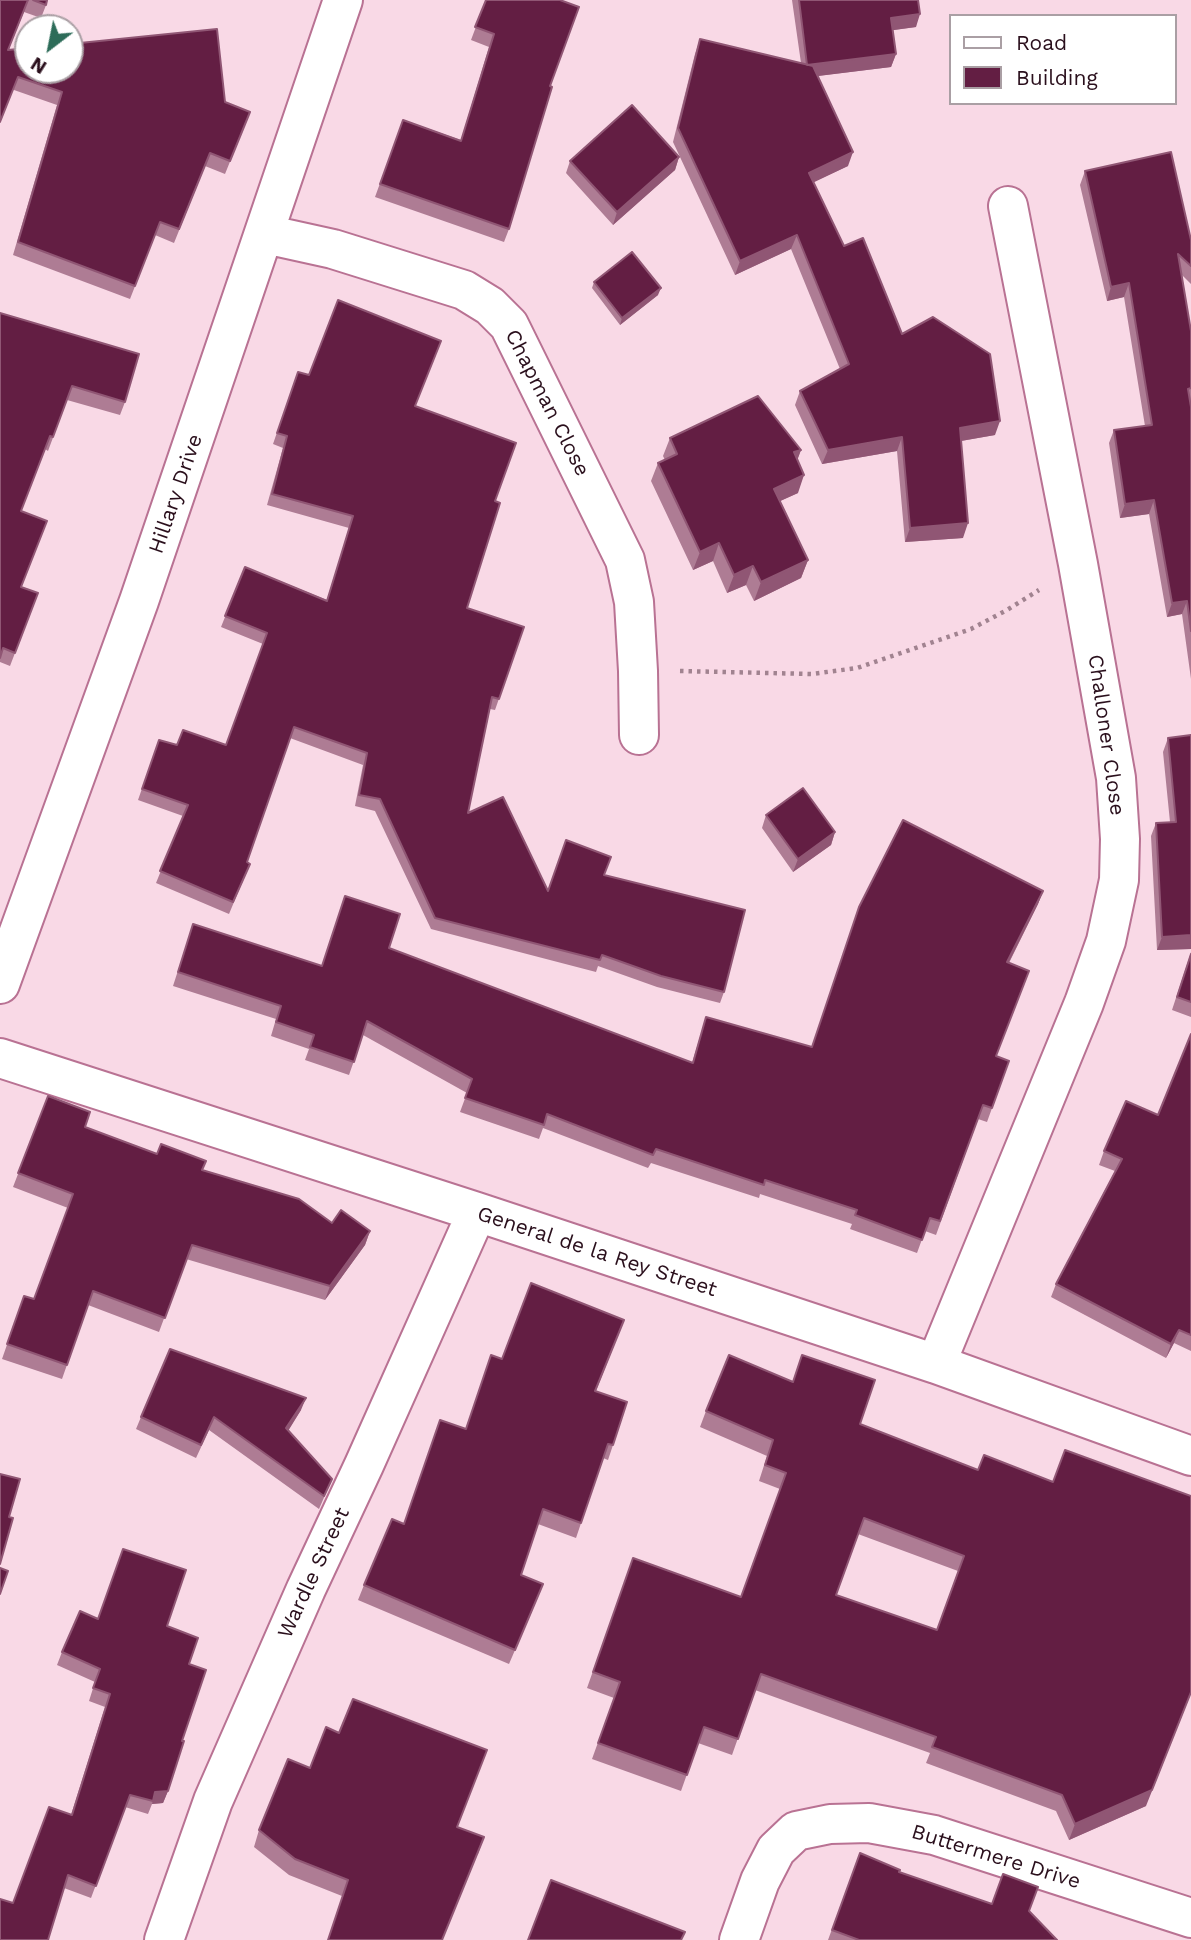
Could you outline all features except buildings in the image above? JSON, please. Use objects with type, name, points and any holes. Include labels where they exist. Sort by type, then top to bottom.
[{"type":"street","name":"Hillary Drive","points":[[0,985],[139,601],[344,0]]},
{"type":"street","name":"Challoner Close","points":[[936,1364],[1084,1003],[1105,941],[1119,880],[1120,839],[1116,778],[1078,564],[1008,206]]},
{"type":"street","name":"Chapman Close","points":[[265,234],[333,248],[464,290],[490,306],[509,325],[625,560],[634,602],[639,735]]},
{"type":"street","name":"General de la Rey Street","points":[[0,1058],[936,1364],[1191,1456]]},
{"type":"street","name":"Wardle Street","points":[[164,1940],[213,1801],[477,1212]]},
{"type":"street","name":"Buttermere Drive","points":[[739,1940],[760,1881],[776,1850],[796,1831],[830,1824],[869,1823],[934,1835],[1191,1918]]},
{"type":"path","points":[[638,670],[812,674],[857,667],[971,629],[1007,610],[1078,564]]}]
